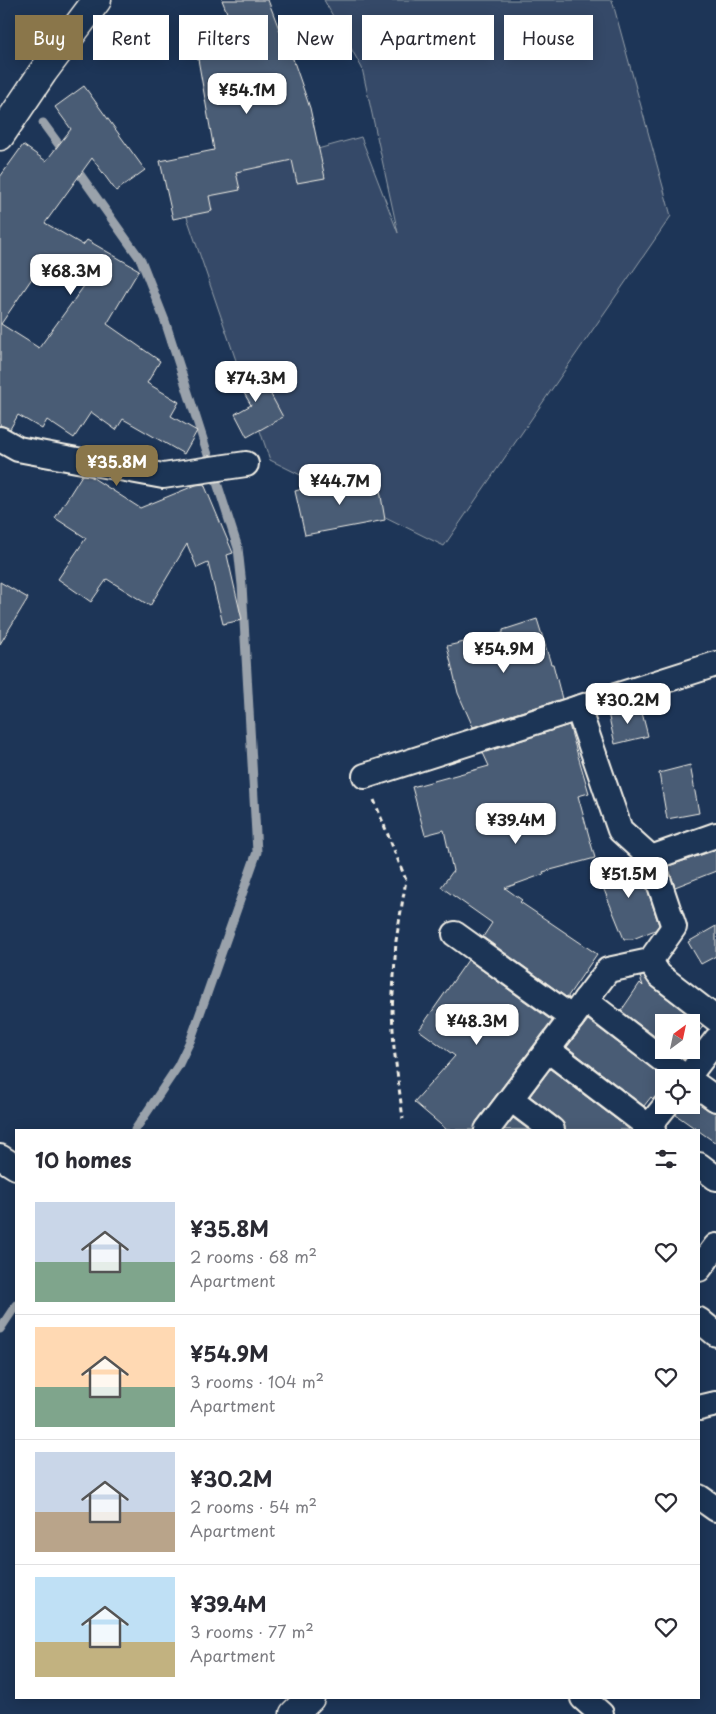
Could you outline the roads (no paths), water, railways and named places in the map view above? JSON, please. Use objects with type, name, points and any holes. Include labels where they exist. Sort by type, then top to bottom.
[{"type":"street","points":[[0,136],[43,72],[97,0]]},
{"type":"street","points":[[0,438],[18,450],[163,476],[246,464]]},
{"type":"street","points":[[365,776],[716,664]]},
{"type":"street","points":[[488,1129],[608,970],[650,961],[674,927],[651,858],[620,830],[578,708]]},
{"type":"street","points":[[651,858],[716,835]]},
{"type":"street","points":[[455,934],[579,1009],[672,1069]]},
{"type":"street","points":[[650,961],[659,975],[716,1019]]},
{"type":"street","points":[[693,1069],[716,1040]]},
{"type":"street","points":[[548,1050],[649,1129],[660,1114]]},
{"type":"street","points":[[700,1087],[716,1099]]},
{"type":"street","points":[[511,1099],[551,1129]]},
{"type":"street","points":[[0,1157],[15,1167]]},
{"type":"street","points":[[700,1166],[716,1178]]},
{"type":"street","points":[[700,1321],[716,1334]]},
{"type":"street","points":[[700,1408],[716,1404]]},
{"type":"street","points":[[700,1499],[716,1509]]},
{"type":"street","points":[[294,1714],[309,1699]]},
{"type":"street","points":[[585,1699],[601,1714]]},
{"type":"waterway","points":[[43,123],[65,153]]},
{"type":"waterway","points":[[74,166],[141,260],[165,321],[238,548],[242,585],[257,852],[191,1039],[178,1066],[136,1129]]},
{"type":"waterway","points":[[0,1329],[15,1306]]}]
